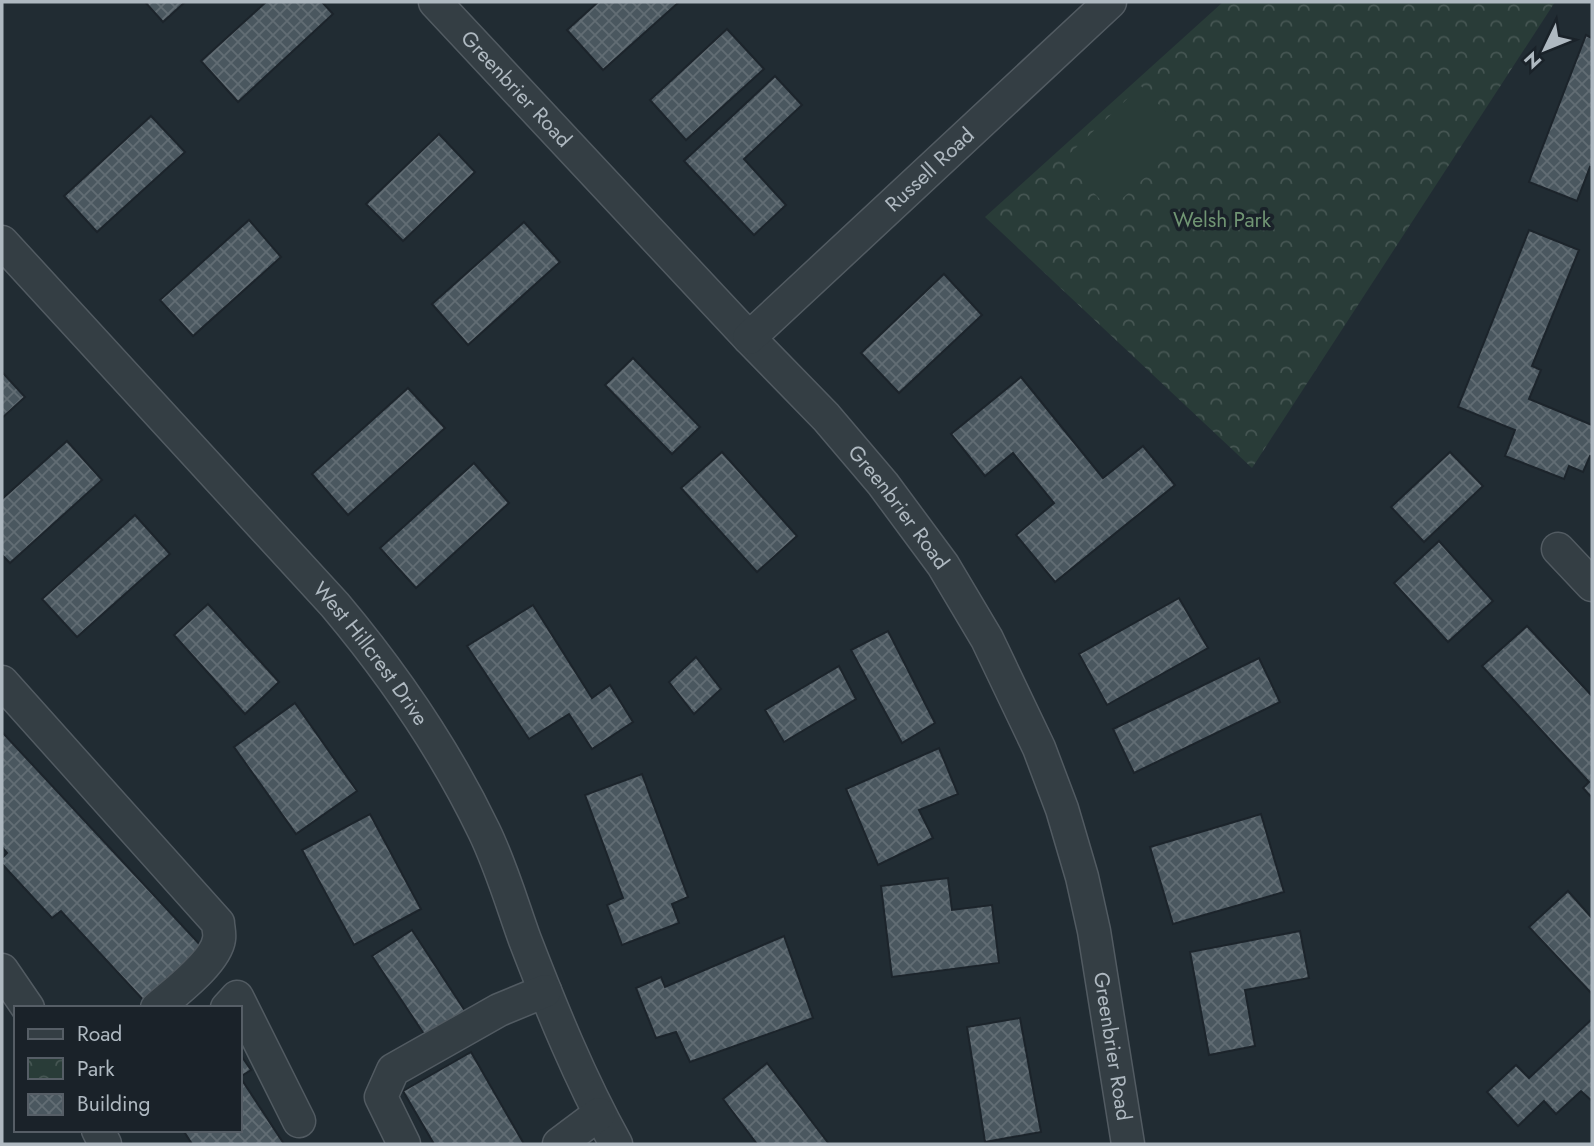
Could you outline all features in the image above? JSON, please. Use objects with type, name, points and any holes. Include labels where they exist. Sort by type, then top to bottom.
[{"type":"street","name":"Greenbrier Road","points":[[435,2],[826,417],[883,484],[943,565],[987,639],[1033,736],[1062,809],[1094,931],[1128,1144]]},
{"type":"street","name":"Russell Road","points":[[750,338],[1110,2]]},
{"type":"street","name":"West Hillcrest Drive","points":[[2,242],[335,605],[411,704],[480,823],[545,991],[599,1114],[616,1144]]},
{"type":"street","points":[[1558,549],[1592,585]]},
{"type":"street","points":[[2,682],[218,923],[219,940],[213,954],[159,1006]]},
{"type":"street","points":[[2,970],[27,1006]]},
{"type":"street","points":[[404,1144],[381,1097],[393,1070],[499,1010],[545,991]]},
{"type":"street","points":[[229,1006],[237,997],[242,1006]]},
{"type":"street","points":[[242,1007],[299,1121]]},
{"type":"street","points":[[559,1144],[599,1114]]},
{"type":"green space","name":"Welsh Park","points":[[1223,2],[1555,2],[1252,468],[985,217]]},
{"type":"green space","points":[[1141,86],[1189,136],[1110,210],[1063,160]]},
{"type":"building","points":[[145,2],[185,2],[163,22]]},
{"type":"building","points":[[266,2],[322,2],[333,14],[238,102],[201,61]]},
{"type":"building","points":[[598,2],[679,2],[603,70],[567,30]]},
{"type":"building","points":[[727,29],[764,69],[686,140],[650,100]]},
{"type":"building","points":[[1586,35],[1592,38],[1592,168],[1590,167],[1577,201],[1529,182]]},
{"type":"building","points":[[775,76],[802,105],[744,159],[786,205],[754,235],[684,161]]},
{"type":"building","points":[[151,116],[185,152],[97,232],[64,196]]},
{"type":"building","points":[[439,134],[475,172],[403,241],[366,204]]},
{"type":"building","points":[[249,220],[281,257],[193,336],[160,300]]},
{"type":"building","points":[[524,222],[560,262],[468,345],[432,304]]},
{"type":"building","points":[[1529,230],[1579,250],[1532,366],[1541,370],[1529,399],[1592,425],[1592,457],[1590,456],[1583,472],[1569,466],[1564,479],[1505,456],[1515,430],[1458,407]]},
{"type":"building","points":[[944,274],[982,315],[899,393],[861,353]]},
{"type":"building","points":[[633,358],[700,427],[672,454],[605,385]]},
{"type":"building","points":[[2,372],[25,397],[2,418]]},
{"type":"building","points":[[1021,377],[1103,478],[1143,446],[1175,485],[1055,582],[1016,535],[1054,503],[1013,453],[985,476],[951,434]]},
{"type":"building","points":[[408,388],[445,428],[348,515],[312,474]]},
{"type":"building","points":[[67,441],[102,480],[10,563],[2,555],[2,499]]},
{"type":"building","points":[[722,452],[797,536],[757,572],[681,488]]},
{"type":"building","points":[[1450,452],[1483,486],[1424,542],[1391,507]]},
{"type":"building","points":[[474,463],[509,503],[416,588],[380,548]]},
{"type":"building","points":[[135,515],[170,554],[77,637],[42,599]]},
{"type":"building","points":[[1439,541],[1493,601],[1448,642],[1394,583]]},
{"type":"building","points":[[1179,598],[1208,648],[1107,705],[1079,654]]},
{"type":"building","points":[[208,604],[279,682],[245,714],[174,635]]},
{"type":"building","points":[[533,605],[592,698],[610,685],[633,722],[592,749],[569,714],[529,739],[467,646]]},
{"type":"building","points":[[1527,626],[1592,696],[1592,798],[1583,788],[1589,782],[1482,666]]},
{"type":"building","points":[[888,631],[935,723],[902,743],[851,650]]},
{"type":"building","points":[[696,657],[721,689],[694,714],[669,682]]},
{"type":"building","points":[[1259,658],[1280,702],[1134,773],[1113,729]]},
{"type":"building","points":[[839,666],[856,699],[784,742],[765,710]]},
{"type":"building","points":[[295,703],[357,791],[296,834],[234,747]]},
{"type":"building","points":[[2,732],[204,949],[146,1003],[61,911],[52,918],[2,864],[2,858],[7,853],[2,847]]},
{"type":"building","points":[[939,748],[958,794],[919,810],[933,838],[878,865],[846,789]]},
{"type":"building","points":[[642,774],[688,897],[672,904],[679,923],[622,945],[607,905],[623,898],[585,795]]},
{"type":"building","points":[[370,814],[421,909],[354,945],[302,850]]},
{"type":"building","points":[[1261,814],[1284,892],[1173,924],[1150,847]]},
{"type":"building","points":[[948,878],[952,910],[992,905],[999,963],[892,977],[881,886]]},
{"type":"building","points":[[1568,891],[1592,918],[1592,994],[1529,927]]},
{"type":"building","points":[[412,930],[471,1020],[432,1046],[372,956]]},
{"type":"building","points":[[1300,931],[1309,978],[1245,990],[1255,1046],[1209,1055],[1190,952]]},
{"type":"building","points":[[784,936],[813,1018],[690,1062],[676,1032],[656,1038],[636,988],[661,977],[665,987]]},
{"type":"building","points":[[1020,1018],[1041,1132],[985,1142],[967,1027]]},
{"type":"building","points":[[1592,1019],[1592,1101],[1581,1091],[1556,1114],[1544,1101],[1518,1126],[1487,1092],[1516,1065],[1529,1078]]},
{"type":"building","points":[[471,1052],[524,1144],[434,1144],[403,1091]]},
{"type":"building","points":[[242,1057],[251,1070],[242,1076]]},
{"type":"building","points":[[767,1063],[829,1144],[757,1144],[723,1099]]},
{"type":"building","points":[[242,1080],[284,1144],[192,1144],[184,1132],[242,1132]]}]
